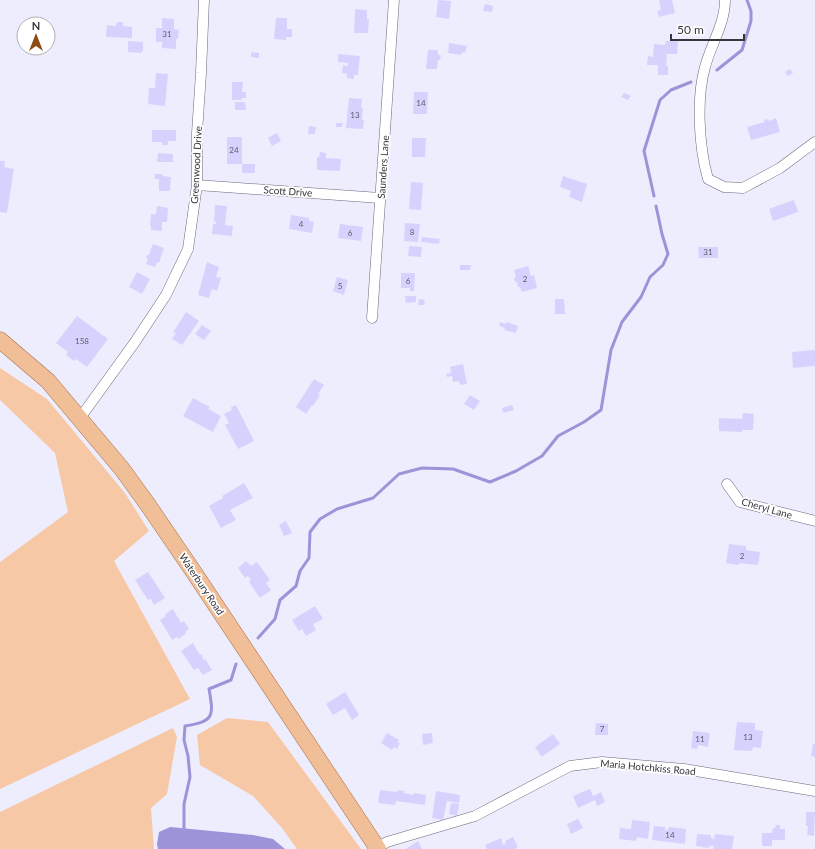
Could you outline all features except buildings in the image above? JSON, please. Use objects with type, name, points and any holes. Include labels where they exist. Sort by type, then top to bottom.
[{"type":"main road","name":"Waterbury Road","points":[[0,340],[48,381],[122,469],[148,505],[378,848]]},
{"type":"street","name":"Greenwood Drive","points":[[80,418],[135,342],[166,295],[188,249],[197,184],[197,132],[204,0]]},
{"type":"street","name":"Saunders Lane","points":[[372,318],[394,0]]},
{"type":"street","points":[[725,0],[721,23],[705,67],[701,88],[701,130],[703,154],[708,180],[724,187],[743,188],[780,168],[815,142]]},
{"type":"street","name":"Scott Drive","points":[[197,184],[380,198]]},
{"type":"street","name":"Cheryl Lane","points":[[727,484],[740,502],[815,521]]},
{"type":"street","name":"Maria Hotchkiss Road","points":[[378,848],[387,842],[475,816],[570,766],[602,762],[684,769],[815,791]]},
{"type":"shaded area","points":[[0,368],[47,399],[125,493],[149,531],[114,561],[190,699],[0,789],[0,562],[68,512],[55,453],[0,400]]},
{"type":"shaded area","points":[[227,718],[268,722],[361,849],[297,849],[282,828],[253,796],[200,765],[197,735]]},
{"type":"shaded area","points":[[173,728],[177,737],[167,794],[151,808],[154,849],[0,849],[0,812]]},
{"type":"shaded area","points":[[170,827],[253,835],[273,839],[285,849],[158,849],[157,844],[159,832]]},
{"type":"waterway","points":[[717,70],[742,50],[751,21],[751,11],[747,0]]},
{"type":"waterway","points":[[654,196],[644,151],[660,100],[671,90],[691,82]]},
{"type":"waterway","points":[[258,638],[275,619],[280,600],[296,586],[300,571],[309,558],[310,532],[320,519],[337,509],[373,498],[399,474],[422,468],[453,469],[490,482],[516,471],[542,456],[558,436],[584,422],[601,410],[611,350],[622,322],[641,297],[650,277],[663,265],[668,254],[656,206]]},
{"type":"waterway","points":[[184,828],[184,804],[190,777],[188,756],[184,740],[185,726],[202,722],[210,716],[211,706],[209,689],[231,680],[236,664]]}]
